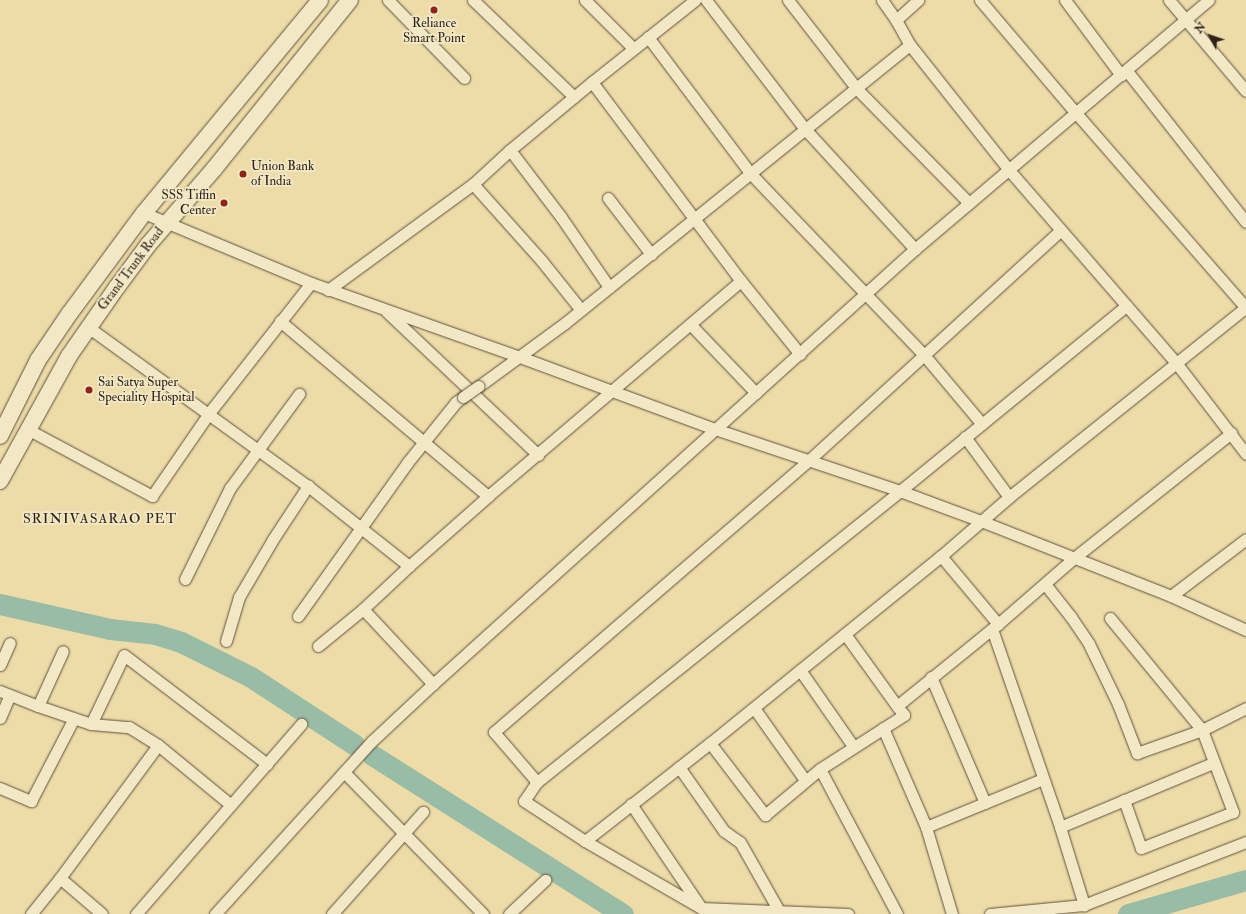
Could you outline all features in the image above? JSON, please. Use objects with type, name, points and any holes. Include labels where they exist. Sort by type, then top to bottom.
[{"type":"main road","name":"Grand Trunk Road","points":[[0,436],[38,360],[70,313],[144,213],[320,0]]},
{"type":"main road","name":"Grand Trunk Road","points":[[0,481],[29,430],[54,381],[88,327],[167,223],[214,169],[349,0]]},
{"type":"street","points":[[388,0],[464,78]]},
{"type":"street","points":[[473,0],[574,97]]},
{"type":"street","points":[[585,0],[633,48]]},
{"type":"street","points":[[328,290],[473,184],[510,150],[633,48],[695,0]]},
{"type":"street","points":[[706,0],[805,129],[915,249]]},
{"type":"street","points":[[788,0],[857,89],[969,203]]},
{"type":"street","points":[[882,0],[896,20],[910,45],[1009,170],[1177,364],[1246,454]]},
{"type":"street","points":[[896,20],[918,0]]},
{"type":"street","points":[[585,841],[754,708],[941,556],[1009,497],[1246,308],[1076,113],[980,0]]},
{"type":"street","points":[[1066,0],[1246,222]]},
{"type":"street","points":[[1169,0],[1185,21],[1246,91]]},
{"type":"street","points":[[215,914],[372,741],[433,684],[915,249],[1209,0]]},
{"type":"street","points":[[648,37],[750,174],[924,355],[982,424]]},
{"type":"street","points":[[298,616],[424,441],[456,402],[520,357],[581,310],[910,45]]},
{"type":"street","points":[[592,82],[695,218],[741,282],[800,354]]},
{"type":"street","points":[[510,150],[561,217],[609,287]]},
{"type":"street","points":[[473,184],[541,260],[581,310]]},
{"type":"street","points":[[608,198],[651,254]]},
{"type":"street","points":[[144,213],[328,290],[520,357],[715,429],[900,491],[981,521],[1171,596],[1246,630]]},
{"type":"street","points":[[537,782],[494,732],[809,460],[1061,230]]},
{"type":"street","points":[[318,646],[363,609],[408,566],[488,496],[613,392],[741,282]]},
{"type":"street","points":[[29,430],[152,496],[209,413],[311,283]]},
{"type":"street","points":[[848,914],[701,908],[585,841],[524,800],[537,782],[900,491],[1126,306]]},
{"type":"street","points":[[385,309],[538,455]]},
{"type":"street","points":[[280,321],[488,496]]},
{"type":"street","points":[[691,325],[756,393]]},
{"type":"street","points":[[88,327],[308,486],[362,527],[408,566]]},
{"type":"street","points":[[185,579],[230,488],[299,394]]},
{"type":"street","points":[[898,706],[931,677],[1045,584],[1074,558],[1231,433]]},
{"type":"street","points":[[965,437],[1009,497]]},
{"type":"street","points":[[226,641],[239,597],[272,539],[308,486]]},
{"type":"street","points":[[1171,596],[1246,539]]},
{"type":"street","points":[[941,556],[995,626],[1084,905]]},
{"type":"street","points":[[1045,584],[1071,617],[1089,644],[1118,704],[1136,753],[1202,730],[1246,708]]},
{"type":"street","points":[[363,609],[433,684]]},
{"type":"street","points":[[1110,618],[1202,730],[1233,812],[1141,848],[1124,800]]},
{"type":"street","points":[[710,743],[765,815],[820,769],[904,715],[845,634]]},
{"type":"street","points":[[0,665],[10,643]]},
{"type":"street","points":[[38,706],[63,651]]},
{"type":"street","points":[[92,724],[124,655],[267,764]]},
{"type":"street","points":[[800,670],[854,746]]},
{"type":"street","points":[[931,677],[985,803]]},
{"type":"street","points":[[0,718],[5,693],[92,724],[129,727],[158,745],[231,805]]},
{"type":"street","points":[[754,708],[805,780]]},
{"type":"street","points":[[0,788],[31,801],[74,718]]},
{"type":"street","points":[[136,914],[301,724]]},
{"type":"street","points":[[883,728],[926,828],[952,914]]},
{"type":"street","points":[[30,914],[60,878],[158,745]]},
{"type":"street","points":[[1060,826],[1213,762]]},
{"type":"street","points":[[679,767],[724,831],[740,842],[779,911]]},
{"type":"street","points":[[820,769],[896,914]]},
{"type":"street","points":[[344,772],[483,914]]},
{"type":"street","points":[[926,828],[1043,778]]},
{"type":"street","points":[[632,804],[701,908]]},
{"type":"street","points":[[332,914],[424,812]]},
{"type":"street","points":[[990,914],[1084,905],[1246,842]]},
{"type":"street","points":[[60,878],[102,914]]},
{"type":"street","points":[[509,914],[545,880]]},
{"type":"waterway","points":[[0,604],[110,629],[155,634],[181,642],[251,677],[355,745]]},
{"type":"waterway","points":[[372,755],[623,914]]},
{"type":"waterway","points":[[1128,914],[1246,880]]},
{"type":"place","name":"Reliance Smart Point","points":[[434,10]]},
{"type":"place","name":"Union Bank of India","points":[[243,174]]},
{"type":"place","name":"SSS Tiffin Center","points":[[224,203]]},
{"type":"place","name":"Sai Satya Super Speciality Hospital","points":[[89,390]]},
{"type":"district","name":"SRINIVASARAO PET","points":[[100,519]]}]
